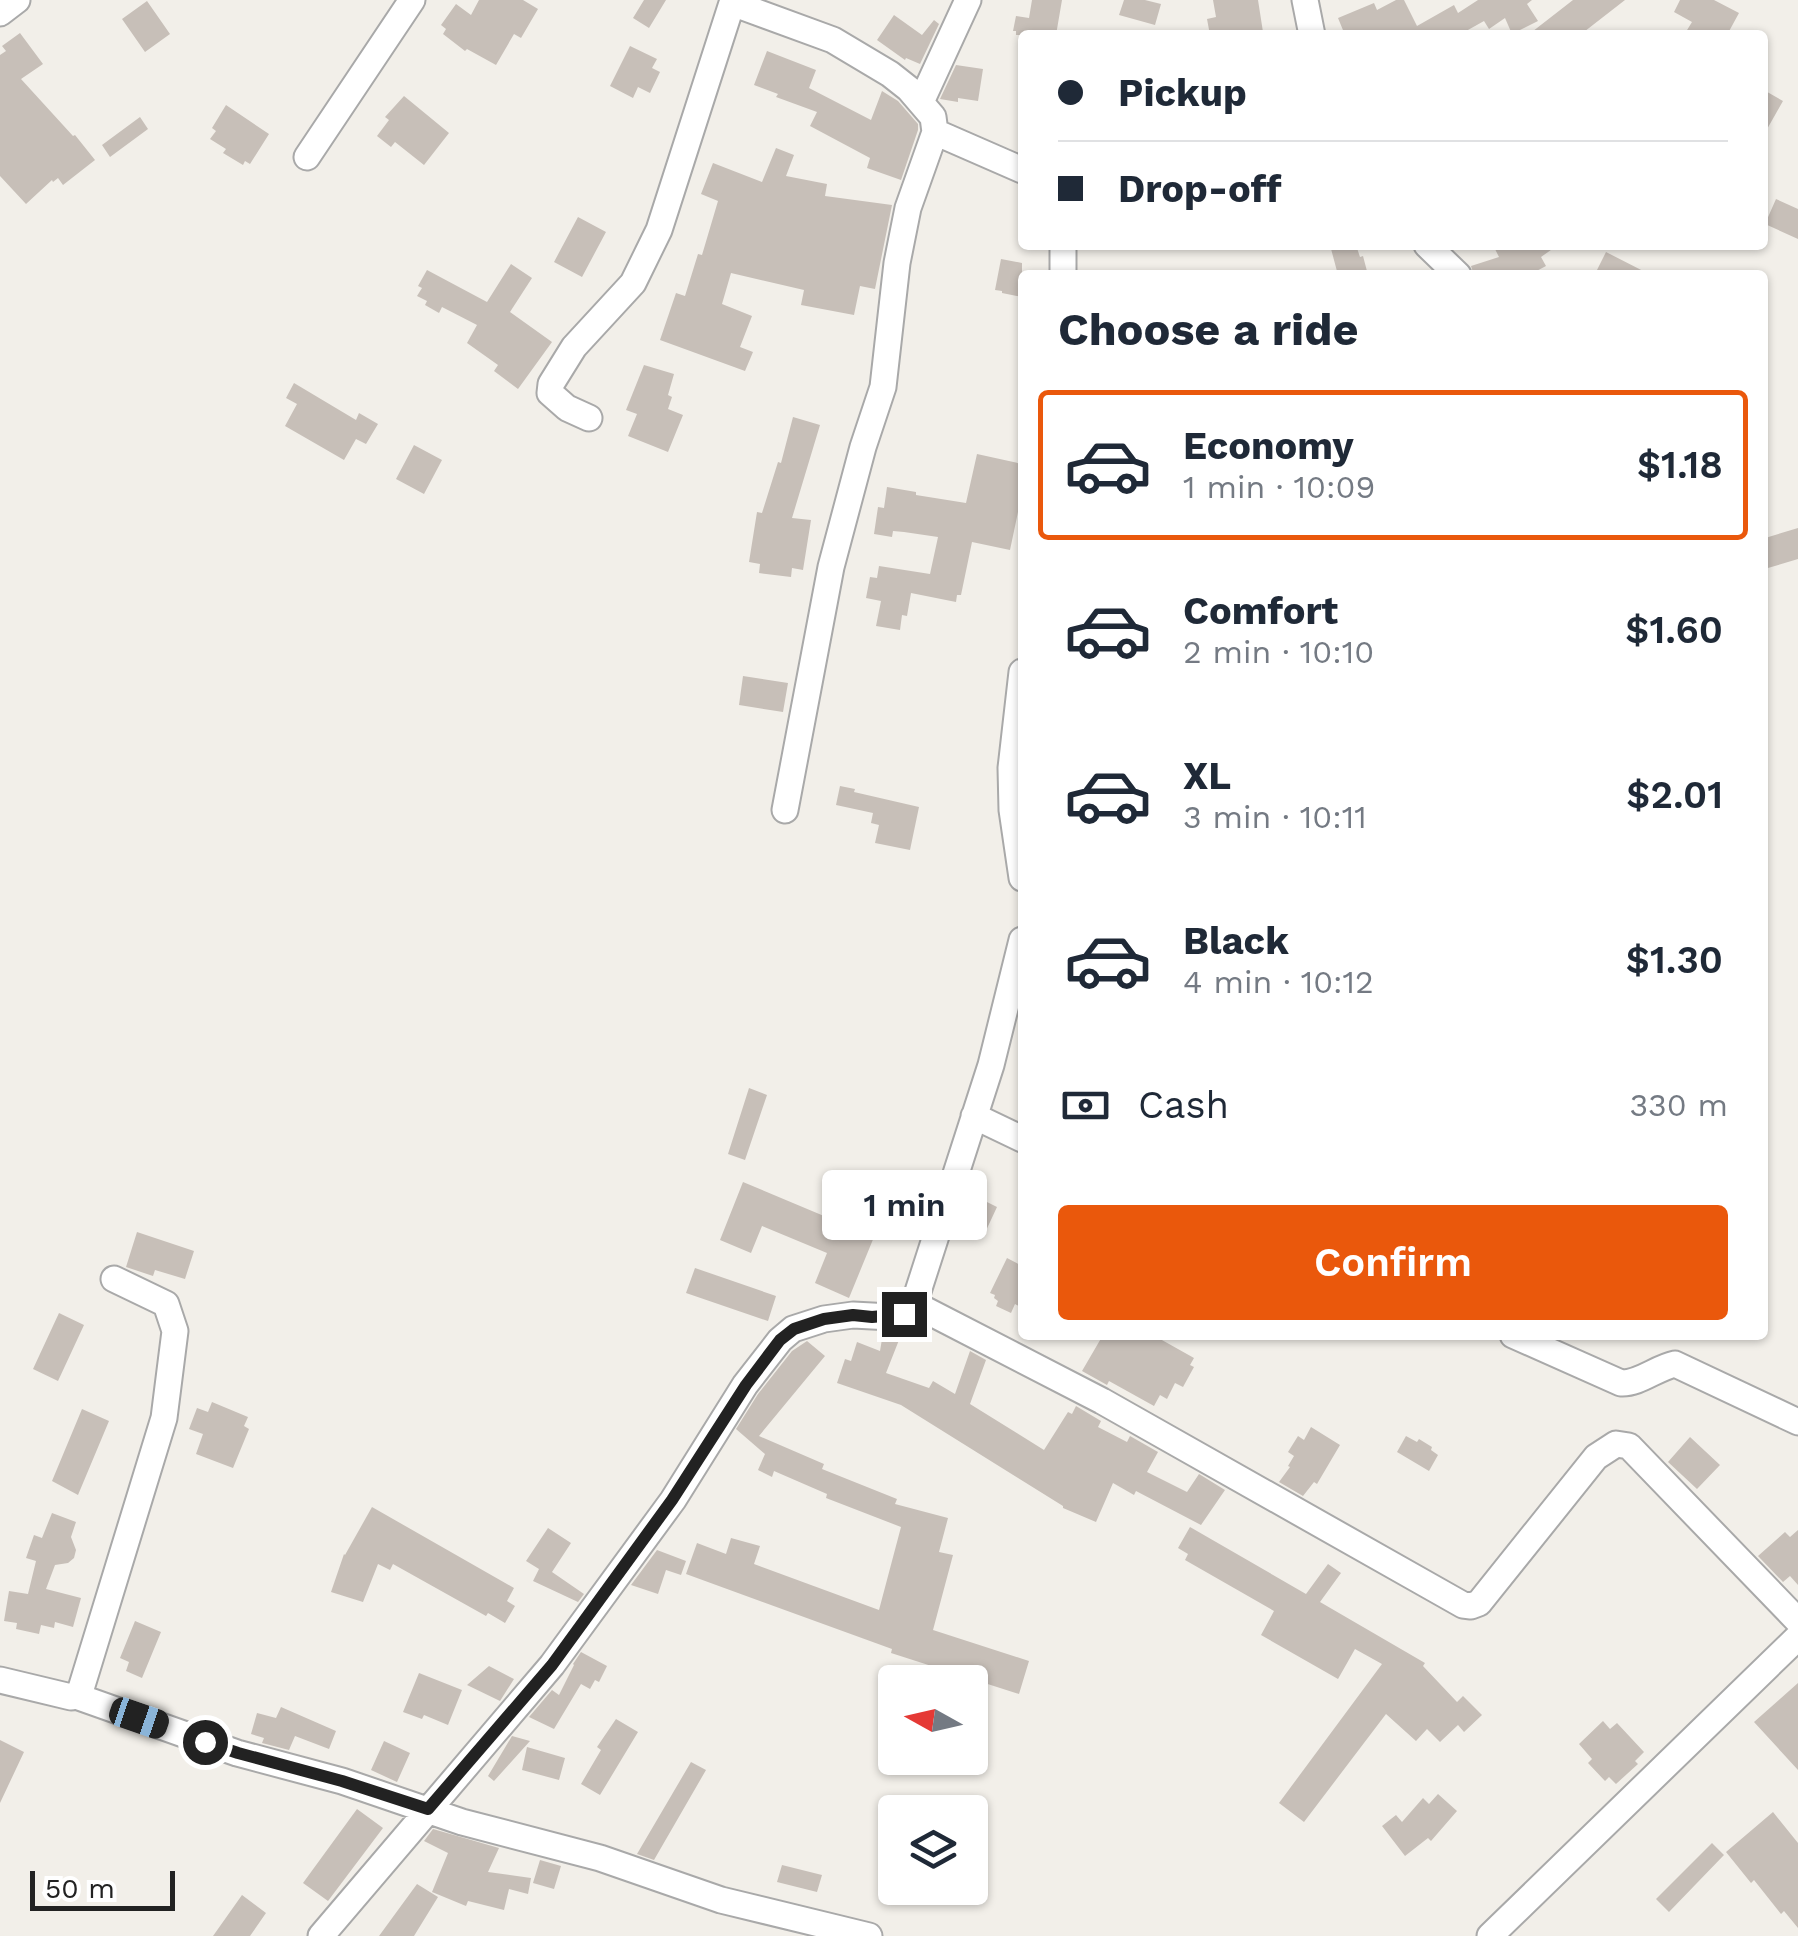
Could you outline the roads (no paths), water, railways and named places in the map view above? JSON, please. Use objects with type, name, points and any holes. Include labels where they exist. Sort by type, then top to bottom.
[{"type":"street","points":[[0,13],[16,0]]},
{"type":"street","points":[[307,156],[412,0]]},
{"type":"street","points":[[921,102],[968,0]]},
{"type":"street","points":[[1306,0],[1311,30]]},
{"type":"street","points":[[589,418],[556,401],[550,393],[551,384],[574,347],[633,284],[659,230],[732,2],[833,40],[890,74],[921,102],[934,117],[934,132],[908,208],[881,397],[831,567],[786,810]]},
{"type":"street","points":[[934,132],[1018,168]]},
{"type":"street","points":[[1432,250],[1453,270]]},
{"type":"street","points":[[1018,707],[1011,768],[1018,851]]},
{"type":"street","points":[[321,1936],[552,1665],[672,1500],[746,1385],[780,1340],[794,1329],[824,1319],[904,1314],[914,1304],[991,1065],[1018,956]]},
{"type":"street","points":[[974,1116],[1018,1137]]},
{"type":"street","points":[[76,1696],[164,1418],[174,1331],[166,1304],[114,1279]]},
{"type":"street","points":[[914,1304],[1102,1401],[1463,1605],[1478,1603],[1596,1457],[1616,1444],[1629,1446],[1798,1621]]},
{"type":"street","points":[[1524,1340],[1621,1383],[1630,1384],[1675,1364],[1798,1422]]},
{"type":"street","points":[[1490,1936],[1798,1636]]},
{"type":"street","points":[[0,1680],[76,1696],[238,1753],[342,1781],[462,1822],[600,1858],[721,1900],[869,1936]]}]
